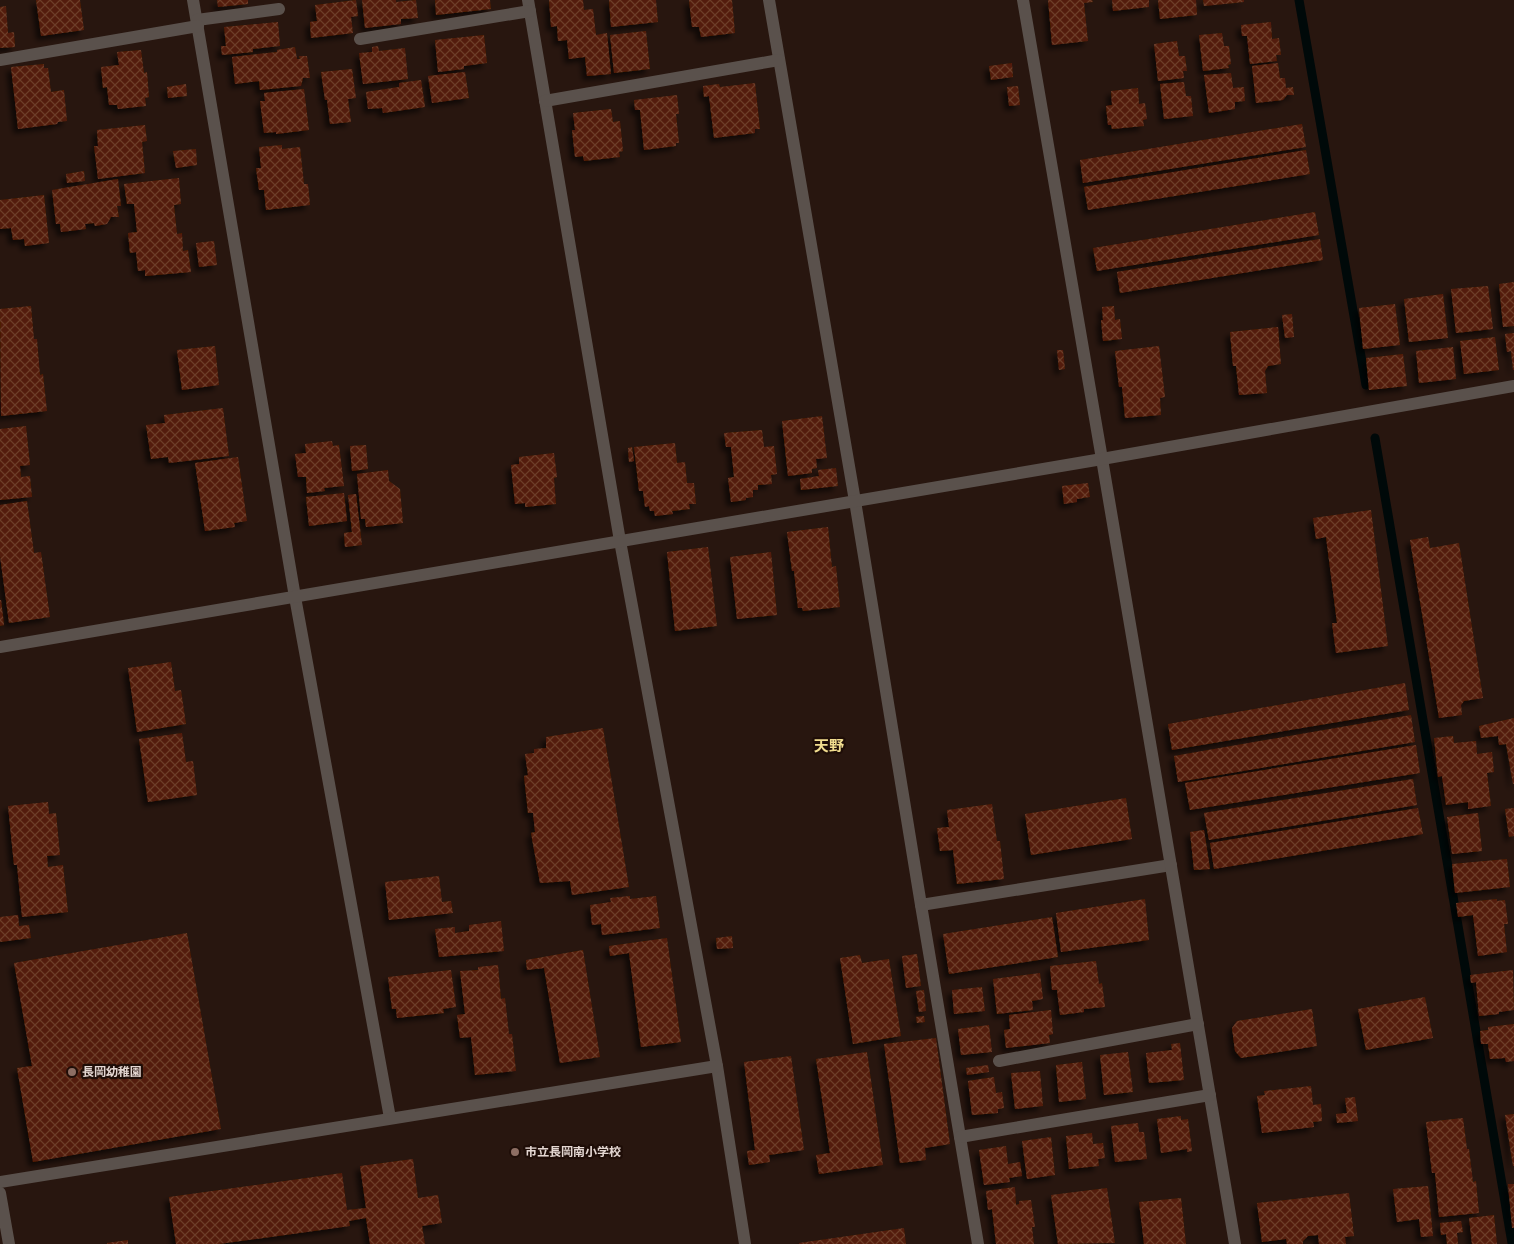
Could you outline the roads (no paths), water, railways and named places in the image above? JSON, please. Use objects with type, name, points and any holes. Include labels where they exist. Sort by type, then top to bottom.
[{"type":"street","points":[[193,0],[295,597],[390,1118]]},
{"type":"street","points":[[769,0],[855,501],[978,1244]]},
{"type":"street","points":[[1023,0],[1235,1244]]},
{"type":"street","points":[[360,38],[529,5],[620,541],[717,1066],[745,1244]]},
{"type":"street","points":[[0,60],[279,9]]},
{"type":"street","points":[[545,101],[779,60]]},
{"type":"street","points":[[0,648],[1102,459],[1514,386]]},
{"type":"street","points":[[921,905],[1171,865]]},
{"type":"street","points":[[999,1061],[1198,1024]]},
{"type":"street","points":[[0,1182],[717,1066]]},
{"type":"street","points":[[960,1137],[1210,1095]]},
{"type":"street","points":[[0,1193],[9,1244]]},
{"type":"waterway","points":[[1299,0],[1366,385]]},
{"type":"waterway","points":[[1375,438],[1512,1243]]},
{"type":"place","name":"長岡幼稚園","points":[[72,1072]]},
{"type":"place","name":"市立長岡南小学校","points":[[515,1152]]},
{"type":"district","name":"天野","points":[[829,746]]}]
